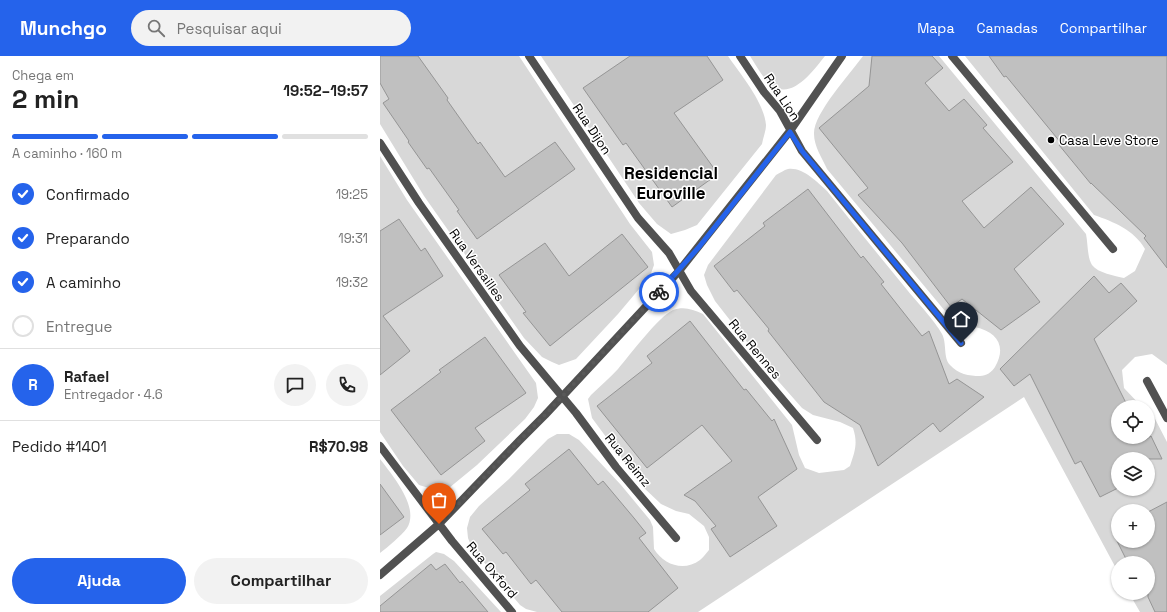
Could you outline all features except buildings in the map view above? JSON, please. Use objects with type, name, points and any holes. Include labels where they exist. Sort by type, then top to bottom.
[{"type":"street","name":"Rua Dijon","points":[[530,56],[638,218],[670,253],[679,271]]},
{"type":"street","name":"Rua Lion","points":[[740,56],[764,92],[780,111],[790,132],[802,151],[961,343]]},
{"type":"street","points":[[380,575],[439,524],[545,415],[679,271],[790,132],[842,56]]},
{"type":"street","points":[[952,56],[1113,249]]},
{"type":"street","name":"Rua Versailles","points":[[380,142],[419,203],[520,346],[562,396]]},
{"type":"street","name":"Rua Rennes","points":[[679,271],[691,291],[816,440]]},
{"type":"street","points":[[1148,381],[1167,418]]},
{"type":"street","name":"Rua Reimz","points":[[562,396],[616,467],[676,538]]},
{"type":"street","name":"Rua Oxford","points":[[380,446],[410,488],[456,547],[512,612]]},
{"type":"shaded area","points":[[380,56],[519,56],[630,224],[652,252],[654,265],[650,276],[618,314],[576,359],[559,365],[542,357],[524,338],[424,196],[380,124]]},
{"type":"shaded area","points":[[541,56],[728,56],[757,98],[761,107],[766,125],[762,144],[697,225],[671,234],[657,224],[639,203]]},
{"type":"shaded area","points":[[750,56],[825,56],[801,82],[793,87],[778,89],[767,81]]},
{"type":"shaded area","points":[[863,56],[939,56],[1086,234],[1088,254],[1092,265],[1102,272],[1124,278],[1135,271],[1145,249],[1140,242],[1123,228],[1094,215],[965,56],[1167,56],[1167,365],[1152,354],[1135,357],[1122,370],[1124,388],[1135,400],[1111,400],[1111,444],[1155,444],[1155,419],[1167,442],[1167,612],[1140,612],[1133,600],[1155,600],[1155,556],[1111,556],[1111,559],[1024,397],[698,612],[537,612],[526,609],[520,605],[472,548],[468,538],[467,528],[470,517],[479,506],[509,479],[548,439],[557,434],[569,434],[579,440],[621,485],[650,520],[653,527],[654,549],[658,555],[669,563],[681,566],[694,564],[703,558],[709,550],[709,537],[704,526],[689,514],[676,511],[661,504],[643,487],[592,418],[588,399],[612,376],[660,320],[673,310],[680,308],[703,314],[792,425],[799,455],[805,468],[819,473],[844,470],[850,466],[855,447],[853,428],[840,422],[813,415],[802,408],[772,374],[715,301],[704,275],[708,265],[776,175],[788,169],[799,170],[827,191],[935,323],[942,334],[946,358],[953,368],[964,374],[972,376],[984,375],[992,371],[1000,353],[1000,346],[994,336],[983,329],[957,323],[950,317],[827,169],[815,143],[814,134],[819,116],[833,94]]},
{"type":"shaded area","points":[[380,156],[407,200],[536,383],[538,398],[534,407],[525,419],[477,465],[449,488],[432,489],[419,485],[403,466],[380,432]]},
{"type":"shaded area","points":[[380,459],[403,492],[410,511],[410,520],[407,528],[380,553]]},
{"type":"shaded area","points":[[436,552],[444,554],[454,561],[501,612],[380,612],[380,596]]},
{"type":"way so far","points":[[439,524],[545,415],[659,292]]},
{"type":"place","name":"Casa Leve Store","points":[[1051,140]]},
{"type":"district","name":"Residencial Euroville","points":[[671,183]]},
{"type":"route","points":[[659,292],[699,247],[790,132],[802,151],[961,343]]}]
